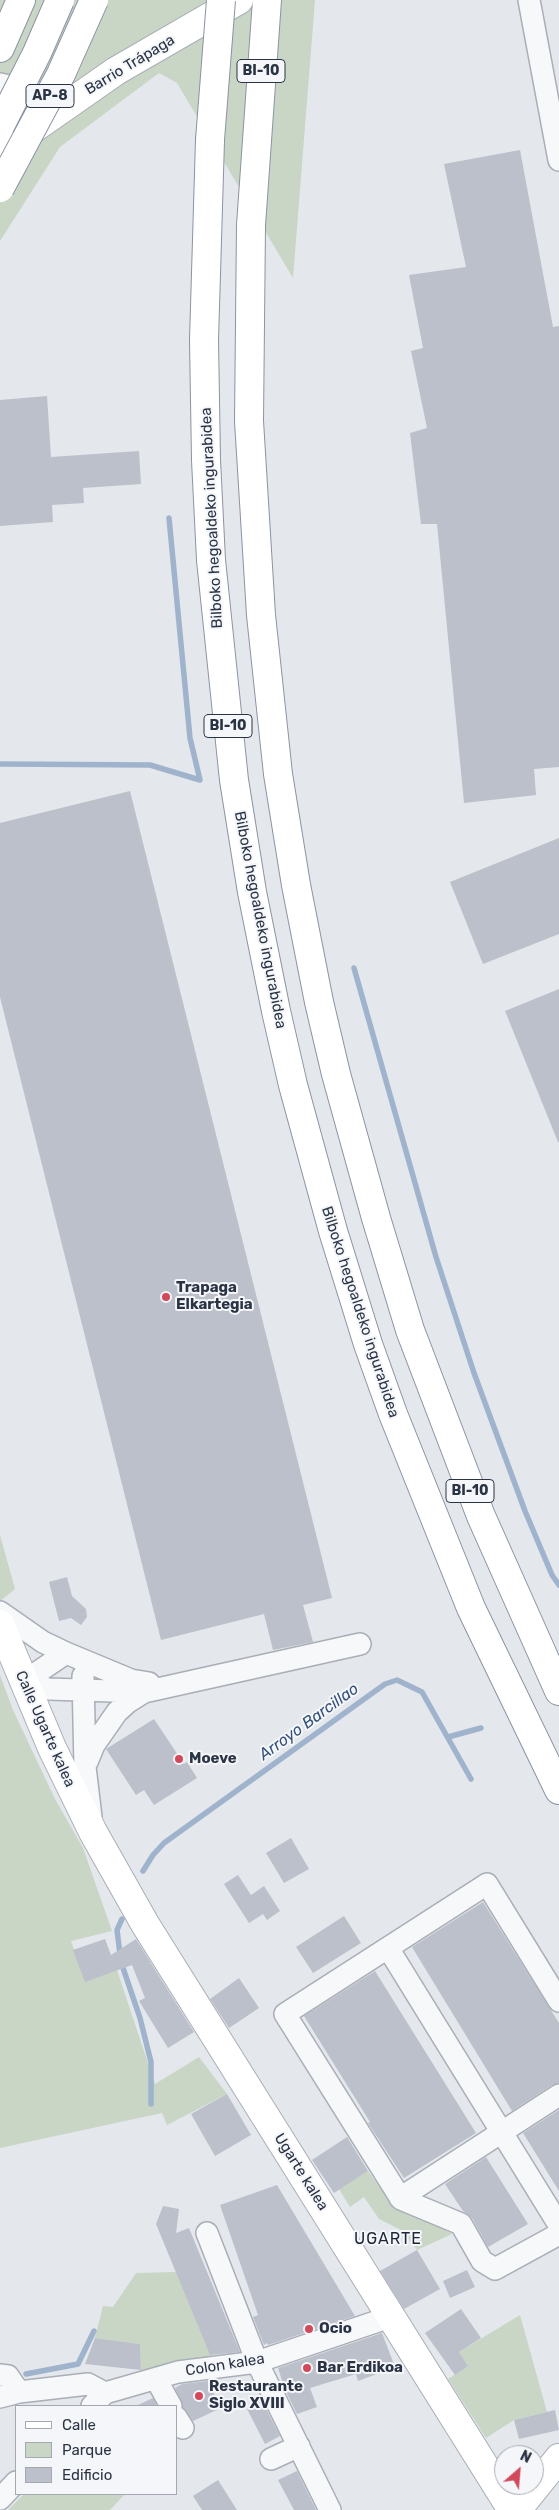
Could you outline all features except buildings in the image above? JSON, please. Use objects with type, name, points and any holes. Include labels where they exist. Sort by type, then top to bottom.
[{"type":"main road","points":[[0,48],[22,0]]},
{"type":"main road","name":"AP-8","points":[[0,126],[37,53],[60,0]]},
{"type":"main road","name":"AP-8","points":[[0,188],[61,74],[94,0]]},
{"type":"main road","name":"Bilboko hegoaldeko ingurabidea","points":[[221,0],[210,140],[204,340],[206,451],[212,560],[234,780],[252,892],[293,1085],[333,1230],[368,1344],[393,1414],[466,1596],[559,1790]]},
{"type":"main road","name":"Barrio Trápaga","points":[[0,152],[116,71],[239,0]]},
{"type":"main road","name":"BI-10","points":[[267,0],[250,225],[248,340],[250,440],[256,557],[278,774],[319,1002],[356,1149],[410,1330],[480,1516],[559,1691]]},
{"type":"main road","name":"Calle Ugarte kalea","points":[[1,1623],[52,1748],[93,1832]]},
{"type":"main road","name":"Ugarte kalea","points":[[93,1832],[150,1932],[390,2318],[493,2469],[512,2510]]},
{"type":"main road","points":[[517,2510],[547,2467]]},
{"type":"street","points":[[529,0],[559,160]]},
{"type":"street","points":[[0,84],[72,100]]},
{"type":"street","points":[[1,1623],[74,1657],[131,1680],[176,1686]]},
{"type":"street","points":[[1,1623],[21,1669],[33,1684],[48,1689],[144,1692],[360,1644]]},
{"type":"street","points":[[52,1748],[49,1731],[34,1700],[31,1687],[38,1672],[74,1657]]},
{"type":"street","points":[[74,1657],[84,1690],[85,1766],[93,1832]]},
{"type":"street","points":[[85,1766],[105,1727],[128,1702],[144,1692]]},
{"type":"street","points":[[559,2001],[487,1884],[285,2014],[400,2198],[460,2224],[482,2261],[495,2269],[559,2234]]},
{"type":"street","points":[[388,1948],[559,2225]]},
{"type":"street","points":[[400,2198],[559,2095]]},
{"type":"street","points":[[207,2233],[257,2362],[330,2510]]},
{"type":"street","name":"Colon kalea","points":[[98,2400],[178,2372],[257,2362],[390,2318]]},
{"type":"street","points":[[0,2376],[8,2376],[10,2395],[88,2384],[98,2400]]},
{"type":"street","points":[[156,2379],[170,2405]]},
{"type":"street","points":[[271,2459],[299,2446]]},
{"type":"street","points":[[0,2499],[15,2483]]},
{"type":"green space","points":[[0,0],[315,0],[293,278],[177,83],[159,73],[60,147],[0,241]]},
{"type":"green space","points":[[0,1535],[15,1589],[0,1601]]},
{"type":"green space","points":[[0,1675],[13,1710],[55,1799],[83,1848],[112,1931],[71,1941],[85,1981],[117,1970],[155,2084],[199,2057],[227,2094],[167,2125],[162,2113],[0,2148]]},
{"type":"green space","points":[[368,2171],[388,2199],[401,2210],[452,2234],[417,2250],[401,2230],[379,2219],[364,2197],[350,2207],[339,2189]]},
{"type":"green space","points":[[176,2272],[215,2366],[141,2370],[140,2344],[95,2338],[103,2306],[113,2307],[136,2273]]},
{"type":"green space","points":[[520,2315],[547,2412],[514,2420],[486,2438],[448,2379],[468,2366],[459,2352]]},
{"type":"green space","points":[[23,2495],[124,2495],[110,2510],[8,2510]]},
{"type":"waterway","points":[[0,764],[150,765],[200,780],[190,738],[169,518]]},
{"type":"waterway","points":[[354,968],[436,1257],[474,1373],[525,1511],[552,1575],[559,1585]]},
{"type":"waterway","name":"Arroyo Barcillao","points":[[143,1871],[153,1855],[164,1843],[385,1684],[397,1680],[422,1692],[471,1779]]},
{"type":"waterway","points":[[448,1737],[481,1728]]},
{"type":"waterway","name":"Arroyo Barcillao","points":[[122,1919],[117,1930],[121,1962],[140,2018],[151,2062],[151,2104]]},
{"type":"waterway","name":"Arroyo Barcillao","points":[[26,2374],[78,2364],[94,2331]]},
{"type":"place","name":"Trapaga Elkartegia","points":[[166,1297]]},
{"type":"place","name":"Moeve","points":[[179,1759]]},
{"type":"place","name":"Ocio","points":[[309,2329]]},
{"type":"place","name":"Bar Erdikoa","points":[[307,2368]]},
{"type":"place","name":"Restaurante Siglo XVIII","points":[[199,2396]]},
{"type":"district","name":"UGARTE","points":[[388,2239]]}]
